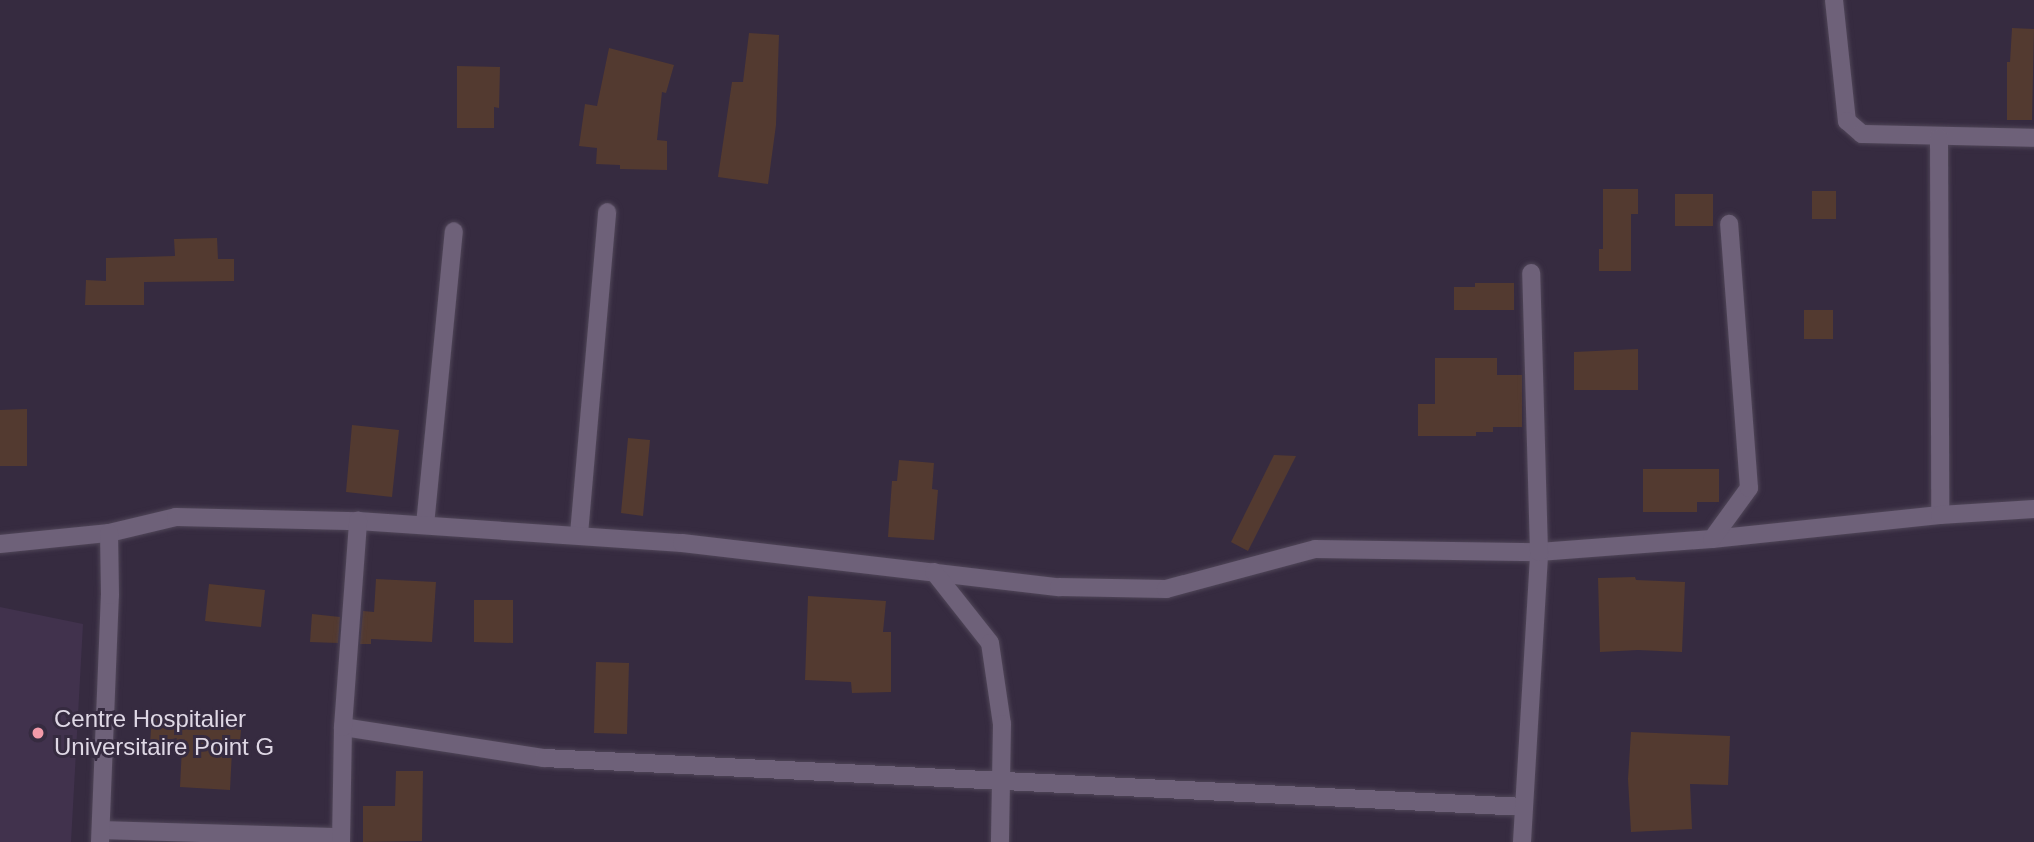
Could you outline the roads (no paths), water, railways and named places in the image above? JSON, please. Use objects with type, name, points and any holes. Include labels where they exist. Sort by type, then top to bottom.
[{"type":"street","points":[[1833,0],[1847,121],[1862,134],[1939,138],[2034,138]]},
{"type":"street","points":[[1939,138],[1940,515]]},
{"type":"street","points":[[579,534],[607,212]]},
{"type":"street","points":[[1712,539],[1749,488],[1729,224]]},
{"type":"street","points":[[425,525],[454,231]]},
{"type":"street","points":[[1521,842],[1539,552],[1531,273]]},
{"type":"street","points":[[0,544],[109,533],[176,517],[358,522],[579,534],[1059,587],[1166,589],[1315,549],[1539,552],[1712,539],[1940,515],[2034,509]]},
{"type":"street","points":[[109,533],[110,595],[101,836],[341,839],[343,727],[358,522]]},
{"type":"street","points":[[934,572],[990,643],[1002,724],[1000,842]]},
{"type":"street","points":[[343,727],[544,758],[1001,783],[1524,807]]},
{"type":"place","name":"Centre Hospitalier Universitaire Point G","points":[[38,733]]}]
